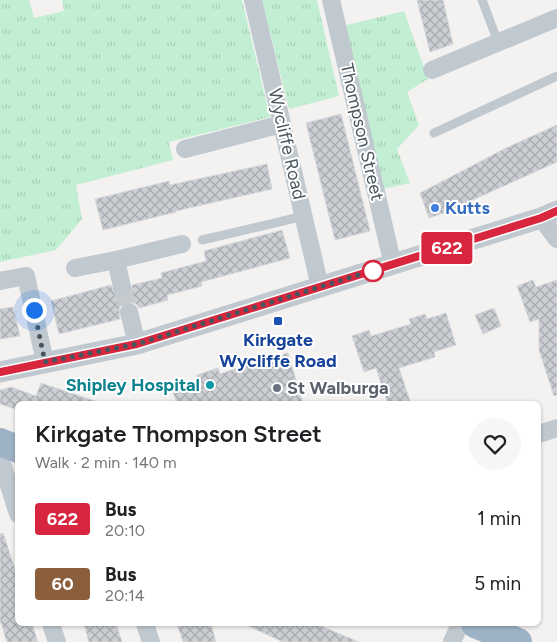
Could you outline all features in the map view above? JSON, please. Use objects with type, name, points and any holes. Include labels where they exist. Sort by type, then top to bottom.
[{"type":"highway","points":[[0,442],[15,448]]},
{"type":"highway","points":[[481,626],[511,637]]},
{"type":"street","name":"Wycliffe Road","points":[[253,0],[320,287]]},
{"type":"street","name":"Thompson Street","points":[[331,0],[393,265]]},
{"type":"street","points":[[432,70],[557,18]]},
{"type":"street","points":[[186,149],[282,124]]},
{"type":"street","points":[[0,372],[137,344],[549,215],[557,239]]},
{"type":"street","points":[[75,268],[182,244]]},
{"type":"street","points":[[116,260],[122,287]]},
{"type":"street","points":[[0,281],[26,276],[45,362]]},
{"type":"street","points":[[129,312],[137,344]]},
{"type":"street","points":[[541,433],[557,428]]},
{"type":"street","points":[[0,457],[15,504]]},
{"type":"street","points":[[52,626],[57,642]]},
{"type":"street","points":[[146,626],[151,642]]},
{"type":"street","points":[[452,642],[459,626]]},
{"type":"lane","points":[[482,0],[498,42]]},
{"type":"lane","points":[[434,133],[557,76]]},
{"type":"lane","points":[[202,240],[304,216]]},
{"type":"green space","points":[[0,0],[29,0],[34,18],[64,11],[62,0],[242,0],[270,117],[169,142],[173,160],[76,185],[82,219],[56,250],[0,262]]},
{"type":"green space","points":[[262,0],[317,0],[339,96],[289,109]]},
{"type":"green space","points":[[404,11],[428,79],[407,92],[419,125],[397,149],[410,183],[383,189],[343,26]]},
{"type":"building","points":[[417,0],[443,0],[453,44],[430,52]]},
{"type":"building","points":[[341,114],[370,231],[335,240],[306,123]]},
{"type":"building","points":[[557,125],[557,162],[429,218],[420,193],[506,148]]},
{"type":"building","points":[[267,164],[272,189],[103,230],[95,199],[169,181],[170,185]]},
{"type":"building","points":[[282,230],[290,258],[201,282],[202,286],[167,295],[168,300],[139,308],[132,302],[126,302],[119,309],[120,319],[59,334],[51,301],[111,285],[115,294],[119,297],[125,297],[130,294],[132,285],[162,278],[161,273],[206,261],[204,251]]},
{"type":"building","points":[[533,280],[536,287],[557,280],[557,395],[554,396],[539,350],[539,319],[530,322],[517,286]]},
{"type":"building","points":[[13,307],[20,336],[0,339],[0,309]]},
{"type":"building","points":[[494,308],[501,326],[483,334],[475,315]]},
{"type":"building","points":[[446,313],[456,345],[434,352],[435,357],[399,368],[410,401],[387,401],[376,368],[364,372],[352,336],[369,330],[371,336],[411,324],[409,319],[425,314],[427,319]]},
{"type":"building","points":[[288,353],[302,401],[176,401],[172,389],[198,380],[197,375],[218,368],[220,374]]},
{"type":"building","points":[[41,383],[95,401],[15,401],[15,409],[0,404],[0,390],[11,387],[36,396]]},
{"type":"building","points":[[3,533],[15,569],[15,626],[33,626],[38,642],[7,642],[0,620],[0,534]]},
{"type":"building","points":[[85,626],[117,626],[122,642],[89,642]]},
{"type":"building","points":[[178,626],[212,626],[216,642],[183,642]]},
{"type":"building","points":[[248,626],[321,626],[359,642],[283,642]]},
{"type":"tunnel","points":[[122,287],[129,312]]},
{"type":"bus line","name":"622","points":[[0,372],[137,344],[541,218],[557,211]]},
{"type":"place","name":"Kutts","points":[[435,208]]},
{"type":"place","name":"Kirkgate Wycliffe Road","points":[[278,321]]},
{"type":"place","name":"Shipley Hospital","points":[[210,385]]},
{"type":"place","name":"St Walburga","points":[[277,388]]},
{"type":"route","points":[[34,310],[45,362],[137,344],[373,271]]}]
